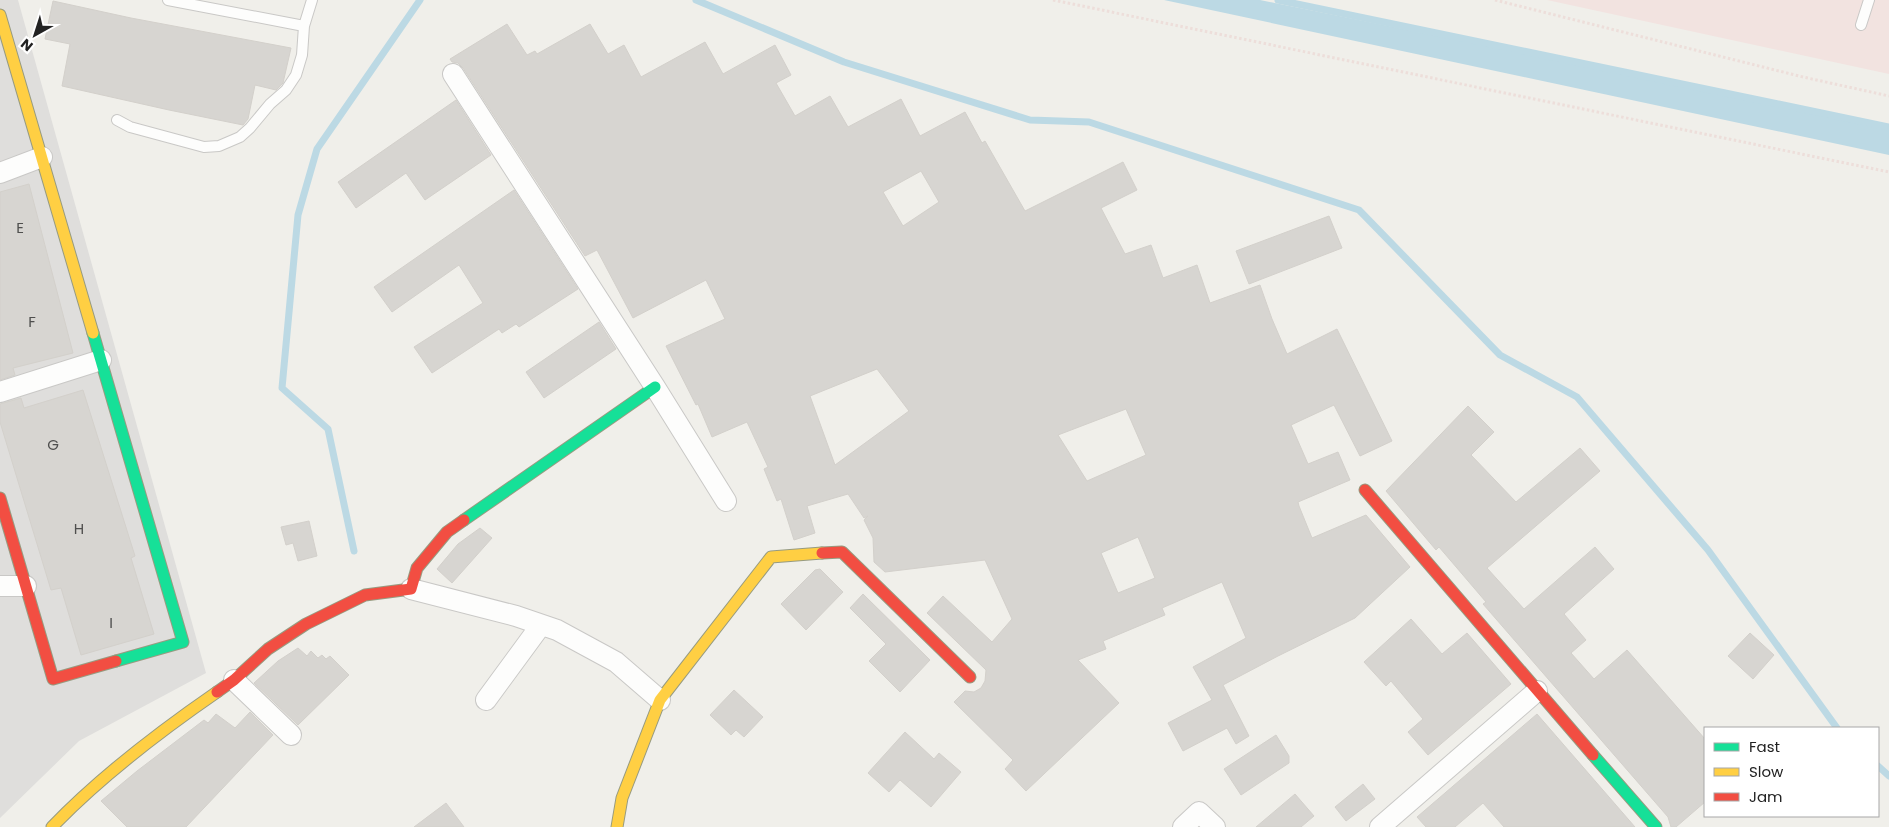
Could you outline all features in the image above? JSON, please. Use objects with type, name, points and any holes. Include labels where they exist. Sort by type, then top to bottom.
[{"type":"street","points":[[0,15],[183,642],[53,679],[0,498]]},
{"type":"street","points":[[453,74],[655,387],[726,501]]},
{"type":"street","points":[[0,173],[42,157]]},
{"type":"street","points":[[0,392],[101,360]]},
{"type":"street","points":[[411,589],[417,568],[447,532],[655,387]]},
{"type":"street","points":[[1365,490],[1405,540],[1441,578],[1656,827]]},
{"type":"street","points":[[617,827],[622,798],[660,700],[772,557],[842,552],[970,677]]},
{"type":"street","points":[[0,586],[26,586]]},
{"type":"street","points":[[52,827],[72,805],[127,759],[188,712],[234,680],[268,650],[306,624],[365,595],[411,589],[516,616],[557,630],[616,662],[660,700]]},
{"type":"street","points":[[486,700],[541,625]]},
{"type":"street","points":[[234,680],[291,735]]},
{"type":"street","points":[[1380,827],[1537,691]]},
{"type":"street","points":[[1183,827],[1199,812],[1215,827]]},
{"type":"lane","points":[[168,0],[304,26]]},
{"type":"lane","points":[[117,120],[130,127],[204,146],[220,146],[240,137],[270,104],[286,90],[296,75],[302,55],[304,26],[312,0]]},
{"type":"lane","points":[[1861,25],[1869,0]]},
{"type":"path","points":[[1053,0],[1889,172]]},
{"type":"path","points":[[1495,0],[1804,77],[1889,96]]},
{"type":"shaded area","points":[[0,0],[18,0],[206,673],[79,741],[0,818]]},
{"type":"shaded area","points":[[1547,0],[1889,0],[1889,74]]},
{"type":"water","points":[[1164,0],[1260,0],[1889,127],[1889,155]]},
{"type":"building","points":[[53,1],[131,18],[291,48],[283,83],[276,90],[255,85],[248,119],[243,125],[62,86],[70,44],[45,39]]},
{"type":"building","points":[[507,24],[527,55],[535,51],[537,54],[590,24],[608,54],[624,45],[641,77],[705,42],[723,74],[775,45],[791,75],[776,83],[795,116],[830,96],[848,127],[901,99],[920,136],[965,112],[982,143],[985,141],[1025,211],[1123,162],[1137,190],[1101,208],[1125,254],[1151,245],[1163,278],[1197,265],[1210,303],[1260,285],[1287,354],[1337,329],[1392,441],[1360,456],[1334,405],[1291,425],[1308,464],[1338,452],[1350,480],[1298,502],[1299,506],[1312,538],[1366,515],[1410,567],[1355,618],[1223,685],[1249,736],[1236,744],[1227,728],[1183,751],[1168,723],[1212,700],[1193,667],[1246,638],[1222,582],[1162,608],[1165,615],[1103,641],[1106,649],[1078,660],[1119,703],[1026,791],[1005,769],[1013,760],[954,702],[965,691],[974,692],[981,688],[985,681],[986,670],[927,613],[943,596],[992,642],[1012,619],[985,560],[885,572],[874,562],[873,538],[864,520],[868,516],[864,518],[848,494],[807,506],[815,533],[794,540],[781,499],[777,501],[764,469],[768,467],[747,422],[712,437],[698,404],[696,405],[666,346],[725,319],[706,280],[633,318],[597,250],[585,256],[463,68],[450,59]],"holes":[[[921,171],[939,202],[903,226],[883,192]],[[877,369],[909,411],[835,465],[810,396]],[[1126,409],[1146,455],[1087,481],[1058,435]],[[1138,537],[1155,578],[1118,593],[1101,553]]]},
{"type":"building","points":[[456,100],[491,155],[425,200],[406,173],[356,208],[338,182]]},
{"type":"building","points":[[29,184],[73,353],[13,368],[15,375],[0,380],[0,192]]},
{"type":"building","points":[[514,190],[578,289],[519,327],[516,324],[502,333],[499,329],[432,373],[414,347],[483,303],[459,265],[392,312],[374,287]]},
{"type":"building","points":[[1329,216],[1342,248],[1249,284],[1236,251]]},
{"type":"building","points":[[599,322],[616,349],[544,398],[526,372]]},
{"type":"building","points":[[83,390],[135,556],[131,558],[154,634],[81,655],[61,588],[51,590],[0,422],[0,404],[21,398],[24,408]]},
{"type":"building","points":[[1468,406],[1494,432],[1471,455],[1516,502],[1580,448],[1600,471],[1487,568],[1524,609],[1595,547],[1614,569],[1564,614],[1586,640],[1571,653],[1594,679],[1627,650],[1704,738],[1704,803],[1676,827],[1671,827],[1668,817],[1483,604],[1486,602],[1439,547],[1436,550],[1386,491]]},
{"type":"building","points":[[309,521],[317,556],[298,561],[293,543],[286,545],[281,527]]},
{"type":"building","points":[[480,528],[492,538],[452,583],[437,569],[458,544]]},
{"type":"building","points":[[820,569],[843,592],[806,630],[781,604],[815,570]]},
{"type":"building","points":[[863,594],[930,660],[900,692],[869,661],[886,644],[850,608]]},
{"type":"building","points":[[1411,619],[1442,654],[1467,633],[1511,684],[1428,755],[1408,732],[1423,719],[1391,681],[1386,686],[1364,662]]},
{"type":"building","points":[[1750,633],[1774,655],[1753,679],[1728,656]]},
{"type":"building","points":[[298,648],[307,656],[311,651],[318,658],[322,655],[326,659],[330,656],[349,675],[298,725],[254,683],[278,661]]},
{"type":"building","points":[[734,690],[763,717],[744,737],[736,730],[731,735],[710,715]]},
{"type":"building","points":[[250,712],[273,735],[186,827],[127,827],[101,801],[204,720],[208,723],[216,714],[235,728]]},
{"type":"building","points":[[1537,714],[1635,827],[1504,827],[1483,803],[1455,827],[1426,827],[1417,817]]},
{"type":"building","points":[[905,732],[934,759],[939,753],[961,772],[931,807],[900,780],[889,792],[868,773]]},
{"type":"building","points":[[1276,735],[1289,756],[1289,763],[1241,795],[1224,769]]},
{"type":"building","points":[[1363,784],[1375,799],[1346,821],[1335,807]]},
{"type":"building","points":[[1295,794],[1314,816],[1301,827],[1256,827]]},
{"type":"building","points":[[446,803],[464,827],[414,827]]},
{"type":"waterway","points":[[354,551],[328,429],[282,388],[298,215],[317,149],[420,0]]},
{"type":"waterway","points":[[696,0],[844,62],[1030,120],[1089,122],[1359,210],[1500,355],[1577,397],[1708,550],[1836,727]]},
{"type":"waterway","points":[[1278,0],[1889,127]]},
{"type":"waterway","points":[[1879,767],[1889,776]]},
{"type":"traffic: fast","points":[[93,333],[183,642],[116,661]]},
{"type":"traffic: fast","points":[[464,520],[655,387]]},
{"type":"traffic: fast","points":[[1593,755],[1656,827]]},
{"type":"traffic: slow","points":[[0,15],[93,333]]},
{"type":"traffic: slow","points":[[617,827],[622,798],[660,700],[771,557],[822,553]]},
{"type":"traffic: slow","points":[[52,827],[110,772],[217,692]]},
{"type":"traffic: jam","points":[[1365,490],[1593,755]]},
{"type":"traffic: jam","points":[[0,498],[53,679],[116,661]]},
{"type":"traffic: jam","points":[[217,692],[234,680],[268,649],[306,624],[365,595],[411,589],[417,568],[447,532],[464,520]]},
{"type":"traffic: jam","points":[[822,553],[842,552],[970,677]]}]
